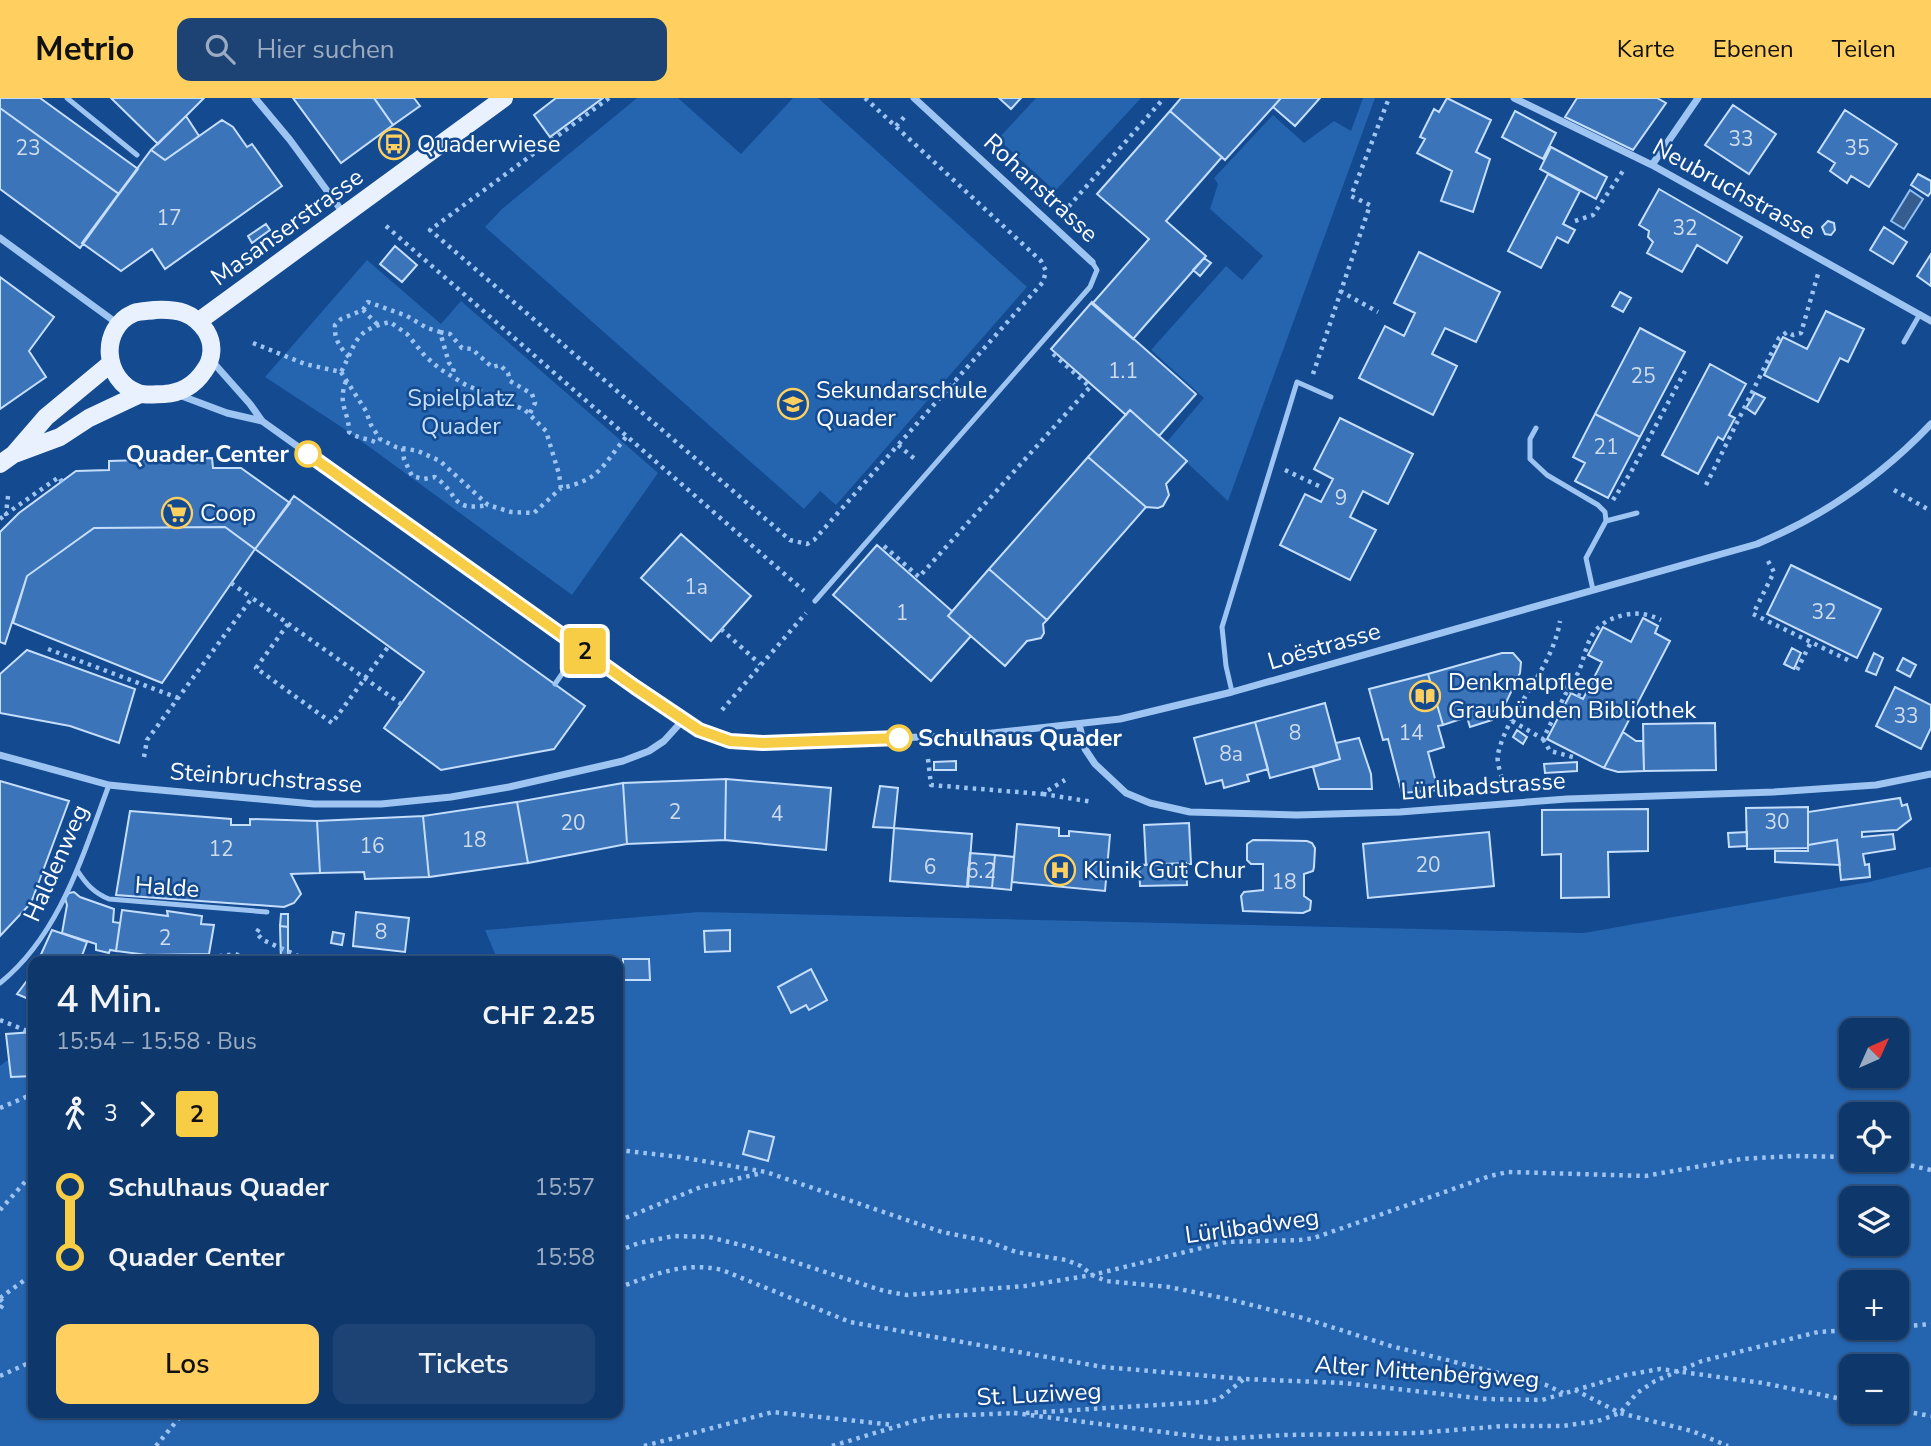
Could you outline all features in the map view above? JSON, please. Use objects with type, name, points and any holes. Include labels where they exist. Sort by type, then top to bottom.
[{"type":"main road","name":"Masanserstrasse","points":[[199,321],[504,98]]},
{"type":"main road","points":[[7,459],[60,437],[89,418],[140,394],[175,393],[188,388],[198,380],[211,360],[209,337],[192,315],[176,310],[155,310],[135,313],[119,324],[108,352],[110,364],[119,379],[140,394]]},
{"type":"main road","points":[[7,459],[46,417],[110,364]]},
{"type":"street","points":[[256,98],[344,215]]},
{"type":"street","name":"Rohanstrasse","points":[[914,98],[1092,262]]},
{"type":"street","name":"Neubruchstrasse","points":[[1514,98],[1652,165],[1931,321]]},
{"type":"street","points":[[1652,165],[1698,98]]},
{"type":"street","points":[[0,238],[119,324]]},
{"type":"street","points":[[211,360],[262,421]]},
{"type":"street","points":[[175,393],[226,413],[262,421]]},
{"type":"street","name":"Loëstrasse","points":[[262,421],[683,720],[715,737],[763,743],[974,735],[1079,724],[1120,719],[1232,692],[1711,558],[1788,531],[1832,507],[1861,487],[1887,467],[1931,424]]},
{"type":"street","name":"Steinbruchstrasse","points":[[0,755],[109,785],[314,804],[381,804],[451,797],[521,785],[623,761],[649,751],[664,741],[683,720]]},
{"type":"street","name":"Lürlibadstrasse","points":[[1079,724],[1085,749],[1095,764],[1126,793],[1150,803],[1190,812],[1297,815],[1400,812],[1567,799],[1825,789],[1876,785],[1931,774]]},
{"type":"lane","points":[[67,98],[137,155]]},
{"type":"lane","name":"Rohanstrasse","points":[[815,601],[1090,287],[1097,270],[1092,262]]},
{"type":"lane","points":[[1904,342],[1920,314]]},
{"type":"lane","points":[[1232,692],[1222,627],[1297,382],[1331,397]]},
{"type":"lane","points":[[1536,428],[1530,439],[1530,459],[1547,475],[1598,505],[1605,512],[1605,521],[1586,558],[1593,590]]},
{"type":"lane","points":[[1605,521],[1637,513]]},
{"type":"lane","points":[[555,684],[580,648]]},
{"type":"lane","name":"Haldenweg","points":[[28,956],[76,870],[109,785]]},
{"type":"lane","name":"Halde","points":[[76,870],[98,895],[110,899],[267,912]]},
{"type":"lane","name":"Haldenweg","points":[[0,983],[16,971],[28,956]]},
{"type":"path","points":[[609,98],[430,230],[790,540],[807,544],[814,540],[1043,282],[1046,271],[1041,261],[865,98]]},
{"type":"path","points":[[1053,224],[1164,98]]},
{"type":"path","points":[[1308,387],[1370,205],[1351,196],[1389,98]]},
{"type":"path","points":[[896,126],[905,116]]},
{"type":"path","points":[[1575,221],[1586,218],[1597,209],[1633,156]]},
{"type":"path","points":[[386,226],[815,601],[722,710]]},
{"type":"path","points":[[1706,485],[1779,338],[1787,332],[1793,335],[1801,333],[1811,293],[1825,262]]},
{"type":"path","points":[[1340,291],[1378,312]]},
{"type":"path","points":[[349,357],[334,335],[335,325],[341,319],[363,310],[368,302],[407,316],[426,328],[450,334],[462,348],[472,349],[492,367],[500,365],[508,373],[510,381],[532,394],[535,403],[530,415]]},
{"type":"path","points":[[363,310],[378,325]]},
{"type":"path","points":[[341,372],[358,336],[370,326],[390,322],[407,334],[425,356],[452,376],[466,385],[525,410],[545,431],[561,488]]},
{"type":"path","points":[[440,332],[449,363],[454,368],[452,376]]},
{"type":"path","points":[[253,343],[305,364],[341,372],[380,439],[440,460],[488,505],[511,512],[534,513],[561,488],[580,484],[597,474],[626,437]]},
{"type":"path","points":[[882,544],[919,577],[1090,387],[1052,353]]},
{"type":"path","points":[[1605,512],[1632,471],[1685,371]]},
{"type":"path","points":[[346,380],[342,403],[349,419],[349,432],[354,437],[365,437],[375,442],[380,439]]},
{"type":"path","points":[[953,384],[982,409]]},
{"type":"path","points":[[1658,401],[1666,406]]},
{"type":"path","points":[[898,445],[928,470]]},
{"type":"path","points":[[403,448],[404,459],[412,477],[435,477],[460,505],[472,508],[488,505]]},
{"type":"path","points":[[1272,463],[1319,486]]},
{"type":"path","points":[[1624,468],[1632,471]]},
{"type":"path","points":[[0,519],[59,477],[62,482]]},
{"type":"path","points":[[1894,490],[1931,511]]},
{"type":"path","points":[[6,514],[8,496]]},
{"type":"path","points":[[1768,561],[1774,572],[1753,614],[1852,662]]},
{"type":"path","points":[[231,583],[401,705]]},
{"type":"path","points":[[144,757],[147,740],[252,598]]},
{"type":"path","points":[[1543,739],[1567,689],[1577,677],[1588,641],[1604,621],[1636,612],[1661,620]]},
{"type":"path","points":[[1504,786],[1497,756],[1512,722],[1540,674],[1558,634],[1560,621]]},
{"type":"path","points":[[288,624],[256,668],[332,723],[388,647]]},
{"type":"path","points":[[721,629],[760,664]]},
{"type":"path","points":[[1797,670],[1811,642]]},
{"type":"path","points":[[48,649],[178,698]]},
{"type":"path","points":[[1540,674],[1584,698]]},
{"type":"path","points":[[1512,722],[1543,739],[1550,751],[1573,757]]},
{"type":"path","points":[[928,759],[931,785],[1042,794],[1093,802]]},
{"type":"path","points":[[1042,794],[1065,780]]},
{"type":"path","points":[[264,926],[256,933],[262,940],[298,956]]},
{"type":"path","points":[[213,956],[241,956]]},
{"type":"path","points":[[0,1020],[28,1031]]},
{"type":"path","points":[[0,1108],[28,1096]]},
{"type":"path","points":[[623,1151],[766,1172],[942,1232],[987,1241],[1016,1252],[1066,1259],[1106,1281],[1169,1287],[1228,1299],[1303,1318],[1391,1346],[1546,1385],[1564,1393]]},
{"type":"path","name":"Lürlibadweg","points":[[623,1250],[665,1237],[709,1237],[745,1246],[861,1285],[907,1295],[1025,1286],[1093,1275],[1226,1242],[1314,1238],[1508,1172],[1646,1176],[1741,1159],[1839,1157]]},
{"type":"path","points":[[1909,1165],[1931,1170]]},
{"type":"path","points":[[623,1219],[701,1187],[766,1172]]},
{"type":"path","points":[[0,1210],[28,1179]]},
{"type":"path","name":"Alter Mittenbergweg","points":[[623,1286],[679,1267],[708,1267],[722,1270],[850,1322],[1103,1367],[1245,1379],[1344,1383],[1486,1399],[1531,1401],[1644,1371],[1679,1370],[1839,1398]]},
{"type":"path","points":[[0,1309],[4,1303],[0,1298],[28,1278]]},
{"type":"path","points":[[1909,1326],[1931,1324]]},
{"type":"path","points":[[1014,1413],[1218,1439],[1416,1433],[1503,1426],[1562,1426],[1598,1421],[1620,1413],[1637,1393],[1679,1370],[1702,1362],[1818,1332],[1839,1331]]},
{"type":"path","points":[[0,1376],[28,1363]]},
{"type":"path","name":"St. Luziweg","points":[[832,1446],[897,1425],[941,1416],[1205,1402],[1220,1398],[1245,1379]]},
{"type":"path","points":[[1574,1390],[1620,1413],[1692,1431],[1728,1446]]},
{"type":"path","points":[[645,1446],[773,1412],[897,1425]]},
{"type":"path","points":[[1909,1412],[1931,1416]]},
{"type":"path","points":[[156,1446],[179,1418]]},
{"type":"green space","name":"Quaderwiese","points":[[637,98],[678,98],[741,154],[793,98],[818,98],[1027,287],[836,505],[820,491],[804,509],[485,227],[502,209]]},
{"type":"green space","points":[[1036,98],[1141,98],[1055,191],[998,139]]},
{"type":"green space","points":[[1363,98],[1375,98],[1228,501],[1166,443],[1204,398],[1151,350],[1226,266],[1242,280],[1263,256],[1210,209],[1218,184],[1214,178],[1273,115],[1304,143],[1334,121],[1351,131]]},
{"type":"green space","name":"Spielplatz Quader","points":[[367,260],[441,324],[461,301],[658,473],[572,595],[349,432],[265,377]]},
{"type":"green space","points":[[1931,867],[1931,1446],[0,1446],[0,1066],[28,1044],[28,1418],[623,1418],[623,956],[496,956],[485,930],[699,912],[1584,933],[1869,882]]},
{"type":"shaded area","points":[[1910,190],[1923,199],[1904,229],[1891,221]]},
{"type":"building","points":[[0,98],[40,98],[138,169],[119,194],[0,108]]},
{"type":"building","points":[[111,98],[204,98],[158,144]]},
{"type":"building","points":[[293,98],[374,98],[393,125],[341,163]]},
{"type":"building","points":[[374,98],[414,98],[420,106],[393,125]]},
{"type":"building","points":[[556,98],[603,98],[550,137],[534,115]]},
{"type":"building","points":[[999,98],[1021,98],[1011,109]]},
{"type":"building","points":[[1181,98],[1281,98],[1225,160],[1170,111]]},
{"type":"building","points":[[1281,98],[1320,98],[1295,126],[1273,107]]},
{"type":"building","points":[[1447,98],[1491,120],[1476,152],[1490,159],[1473,212],[1441,201],[1452,171],[1417,153],[1425,139],[1420,137],[1434,109],[1439,112]]},
{"type":"building","points":[[1577,98],[1657,98],[1666,103],[1633,150],[1565,117]]},
{"type":"building","points":[[1733,105],[1776,134],[1749,174],[1705,145]]},
{"type":"building","points":[[0,108],[119,194],[80,248],[0,189]]},
{"type":"building","points":[[1845,110],[1897,144],[1869,187],[1851,176],[1847,183],[1830,171],[1835,163],[1818,152]]},
{"type":"building","points":[[1170,111],[1222,157],[1166,221],[1206,256],[1133,339],[1092,304],[1149,239],[1097,194]]},
{"type":"building","points":[[1515,111],[1556,133],[1543,159],[1502,137]]},
{"type":"building","points":[[186,116],[199,136],[165,160],[151,150]]},
{"type":"building","points":[[222,120],[233,127],[247,147],[252,144],[282,186],[165,269],[152,249],[121,271],[82,243],[151,150],[165,160]]},
{"type":"building","points":[[1551,147],[1607,177],[1596,199],[1540,169]]},
{"type":"building","points":[[1548,174],[1580,191],[1563,224],[1575,230],[1568,243],[1557,237],[1541,268],[1508,251]]},
{"type":"building","points":[[1918,174],[1931,181],[1931,192],[1928,196],[1911,185]]},
{"type":"building","points":[[1659,189],[1742,237],[1727,263],[1697,245],[1682,272],[1647,253],[1653,242],[1648,237],[1649,231],[1639,225]]},
{"type":"building","points":[[1828,221],[1834,223],[1835,230],[1831,235],[1825,234],[1822,227]]},
{"type":"building","points":[[266,224],[270,230],[252,243],[248,236]]},
{"type":"building","points":[[1884,227],[1907,242],[1893,264],[1870,250]]},
{"type":"building","points":[[395,246],[417,265],[402,282],[380,264]]},
{"type":"building","points":[[1419,252],[1500,292],[1476,342],[1445,328],[1432,354],[1457,366],[1433,415],[1359,378],[1385,326],[1404,336],[1415,313],[1394,303]]},
{"type":"building","points":[[1931,254],[1931,286],[1917,276]]},
{"type":"building","points":[[1204,258],[1211,263],[1200,276],[1193,270]]},
{"type":"building","points":[[0,277],[54,317],[29,351],[46,377],[0,409]]},
{"type":"building","points":[[1620,292],[1631,298],[1623,312],[1612,306]]},
{"type":"building","points":[[1092,302],[1196,394],[1159,436],[1130,410],[1126,415],[1051,349]]},
{"type":"building","points":[[1826,311],[1864,329],[1848,362],[1840,358],[1818,402],[1764,375],[1783,337],[1807,349]]},
{"type":"building","points":[[1640,328],[1685,352],[1640,437],[1595,414]]},
{"type":"building","points":[[1710,364],[1746,384],[1729,415],[1735,418],[1723,440],[1718,437],[1698,474],[1662,455]]},
{"type":"building","points":[[1755,393],[1765,398],[1755,414],[1746,408]]},
{"type":"building","points":[[1130,410],[1187,461],[1166,484],[1169,495],[1163,506],[1158,508],[1146,507],[1088,457]]},
{"type":"building","points":[[1595,414],[1640,437],[1608,498],[1575,481],[1585,463],[1573,457]]},
{"type":"building","points":[[1340,418],[1413,454],[1388,504],[1363,491],[1350,517],[1376,530],[1350,580],[1280,545],[1305,494],[1321,502],[1333,479],[1314,469]]},
{"type":"building","points":[[1088,457],[1146,507],[1047,620],[989,569]]},
{"type":"building","points":[[212,458],[213,468],[241,468],[290,503],[255,549],[225,527],[94,528],[27,576],[5,644],[0,642],[0,532],[19,513],[76,471],[109,470],[109,461]]},
{"type":"building","points":[[294,496],[585,706],[554,749],[441,770],[384,728],[424,672],[255,549]]},
{"type":"building","points":[[225,527],[255,549],[162,683],[13,623],[27,576],[94,528]]},
{"type":"building","points":[[681,534],[751,596],[711,641],[641,578]]},
{"type":"building","points":[[877,545],[952,611],[948,616],[971,636],[931,681],[833,595]]},
{"type":"building","points":[[1791,565],[1881,609],[1857,658],[1767,614]]},
{"type":"building","points":[[989,569],[1047,620],[1043,624],[1044,633],[1041,638],[1027,641],[1005,666],[948,616]]},
{"type":"building","points":[[1643,618],[1658,626],[1655,633],[1670,641],[1604,768],[1547,739],[1571,693],[1583,699],[1602,662],[1588,655],[1603,627],[1631,642]]},
{"type":"building","points":[[1792,648],[1801,653],[1794,669],[1784,664]]},
{"type":"building","points":[[27,650],[135,689],[119,743],[70,726],[0,713],[0,674]]},
{"type":"building","points":[[1502,653],[1513,653],[1521,662],[1520,673],[1503,709],[1490,712],[1492,720],[1470,727],[1467,717],[1443,725],[1428,674]]},
{"type":"building","points":[[1874,653],[1883,658],[1876,675],[1866,671]]},
{"type":"building","points":[[1903,658],[1916,665],[1910,677],[1897,670]]},
{"type":"building","points":[[1428,674],[1443,725],[1438,726],[1444,747],[1428,752],[1438,790],[1402,793],[1388,739],[1383,740],[1369,689]]},
{"type":"building","points":[[1895,687],[1931,705],[1931,728],[1921,749],[1876,726]]},
{"type":"building","points":[[1325,703],[1340,759],[1270,778],[1255,722]]},
{"type":"building","points":[[1255,722],[1268,769],[1247,775],[1249,781],[1224,788],[1222,780],[1206,784],[1194,738]]},
{"type":"building","points":[[1715,723],[1716,770],[1644,771],[1643,724]]},
{"type":"building","points":[[1517,730],[1527,737],[1523,744],[1513,737]]},
{"type":"building","points":[[1623,732],[1636,741],[1643,741],[1644,771],[1618,772],[1604,768]]},
{"type":"building","points":[[1359,738],[1371,774],[1372,789],[1319,789],[1313,767],[1340,759],[1336,743]]},
{"type":"building","points":[[956,761],[956,770],[934,770],[934,762]]},
{"type":"building","points":[[1577,762],[1577,771],[1545,773],[1544,764]]},
{"type":"building","points":[[726,779],[725,840],[627,844],[623,783]]},
{"type":"building","points":[[726,779],[831,788],[826,850],[725,840]]},
{"type":"building","points":[[0,781],[69,801],[31,903],[0,936]]},
{"type":"building","points":[[623,783],[627,844],[528,863],[517,802]]},
{"type":"building","points":[[880,786],[898,788],[894,828],[873,827]]},
{"type":"building","points":[[1900,798],[1902,806],[1907,804],[1911,819],[1897,830],[1862,832],[1862,837],[1893,834],[1895,849],[1863,854],[1865,865],[1869,864],[1870,877],[1841,880],[1837,840],[1808,845],[1808,812]]},
{"type":"building","points":[[517,802],[528,863],[429,877],[423,816]]},
{"type":"building","points":[[1808,807],[1808,848],[1747,849],[1746,808]]},
{"type":"building","points":[[1648,809],[1648,851],[1608,852],[1609,897],[1561,898],[1561,854],[1542,855],[1542,810]]},
{"type":"building","points":[[130,811],[231,819],[231,825],[250,825],[250,819],[317,821],[320,873],[291,874],[301,894],[294,903],[284,907],[116,895]]},
{"type":"building","points":[[423,816],[429,877],[365,879],[364,872],[320,873],[317,821]]},
{"type":"building","points":[[1189,823],[1191,864],[1146,865],[1144,825]]},
{"type":"building","name":"Klinik Gut Chur","points":[[1017,824],[1059,828],[1059,836],[1069,836],[1069,831],[1110,835],[1105,891],[1012,882]]},
{"type":"building","points":[[894,828],[972,834],[968,887],[890,881]]},
{"type":"building","points":[[1489,832],[1494,886],[1368,898],[1363,844]]},
{"type":"building","points":[[1747,832],[1747,846],[1729,847],[1728,833]]},
{"type":"building","points":[[1253,840],[1312,843],[1315,848],[1313,871],[1304,874],[1304,896],[1311,901],[1310,910],[1303,913],[1243,911],[1241,896],[1244,892],[1263,890],[1263,864],[1251,864],[1247,860],[1247,844]]},
{"type":"building","points":[[1837,840],[1840,865],[1775,862],[1775,851],[1808,851],[1808,845]]},
{"type":"building","points":[[970,853],[995,855],[992,888],[967,886]]},
{"type":"building","points":[[995,855],[1014,857],[1011,890],[992,888]]},
{"type":"building","points":[[1186,863],[1187,885],[1140,886],[1139,865]]},
{"type":"building","points":[[74,892],[80,897],[114,909],[113,922],[120,923],[116,951],[110,950],[109,953],[96,950],[96,944],[62,933],[67,905],[65,898]]},
{"type":"building","points":[[122,910],[168,916],[167,911],[202,916],[201,924],[214,925],[209,954],[147,955],[116,951]]},
{"type":"building","points":[[356,912],[409,918],[405,952],[353,946]]},
{"type":"building","points":[[281,914],[288,914],[288,927],[280,926]]},
{"type":"building","points":[[280,926],[288,927],[288,956],[281,956]]},
{"type":"building","points":[[52,930],[87,942],[82,956],[40,956]]},
{"type":"building","points":[[730,930],[730,951],[705,952],[704,931]]},
{"type":"building","points":[[333,932],[344,934],[342,945],[331,943]]},
{"type":"building","points":[[623,959],[649,959],[650,980],[623,980]]},
{"type":"building","points":[[811,969],[827,1000],[809,1010],[806,1005],[791,1013],[778,987]]},
{"type":"building","points":[[28,979],[28,999],[17,994]]},
{"type":"building","points":[[28,1032],[28,1076],[11,1077],[6,1034]]},
{"type":"building","points":[[749,1131],[774,1137],[768,1161],[743,1154]]},
{"type":"bus line","name":"2","points":[[308,454],[699,730],[730,741],[763,743],[899,738]]},
{"type":"place","name":"Quaderwiese","points":[[394,144]]},
{"type":"place","name":"Sekundarschule Quader","points":[[793,404]]},
{"type":"place","name":"Quader Center","points":[[308,454]]},
{"type":"place","name":"Coop","points":[[177,513]]},
{"type":"place","name":"Denkmalpflege Graubünden Bibliothek","points":[[1425,696]]},
{"type":"place","name":"Schulhaus Quader","points":[[899,738]]},
{"type":"place","name":"Klinik Gut Chur","points":[[1060,870]]}]
